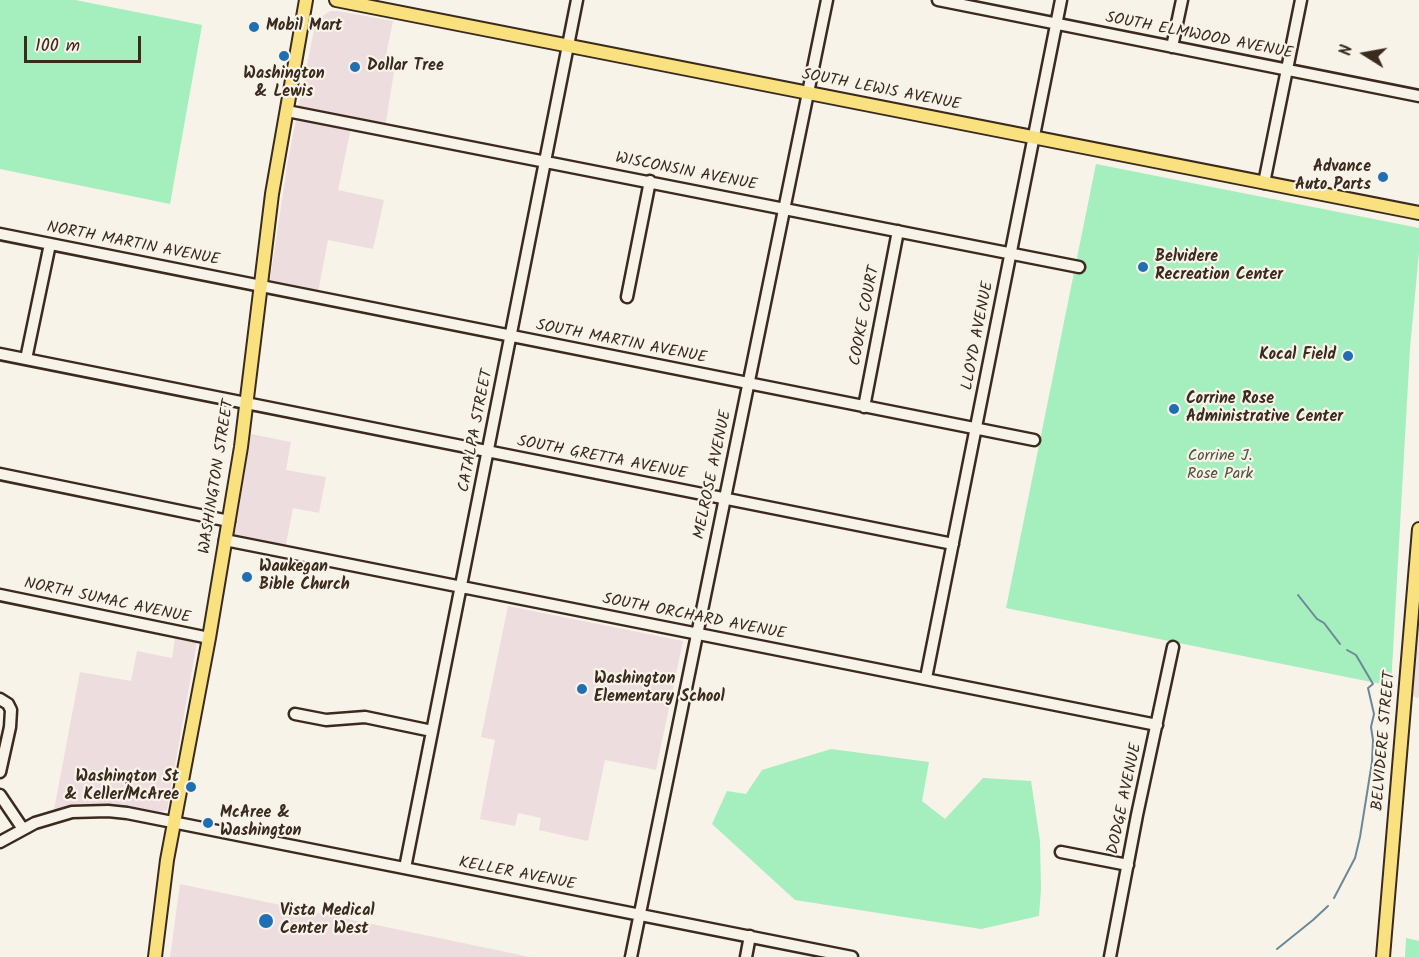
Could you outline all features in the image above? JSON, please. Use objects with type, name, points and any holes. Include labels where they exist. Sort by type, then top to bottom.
[{"type":"main road","name":"WASHINGTON STREET","points":[[155,957],[163,887],[229,522],[272,194],[306,0]]},
{"type":"main road","name":"SOUTH LEWIS AVENUE","points":[[336,0],[1419,213]]},
{"type":"main road","name":"BELVIDERE STREET","points":[[1383,957],[1419,529]]},
{"type":"street","name":"CATALPA STREET","points":[[405,868],[577,0]]},
{"type":"street","name":"MELROSE AVENUE","points":[[631,957],[827,0]]},
{"type":"street","name":"SOUTH ELMWOOD AVENUE","points":[[942,0],[1419,96]]},
{"type":"street","name":"LLOYD AVENUE","points":[[926,678],[1061,0]]},
{"type":"street","points":[[1172,46],[1182,0]]},
{"type":"street","points":[[1264,183],[1301,0]]},
{"type":"street","name":"WISCONSIN AVENUE","points":[[287,111],[1079,267]]},
{"type":"street","points":[[627,297],[650,181]]},
{"type":"street","name":"COOKE COURT","points":[[864,407],[898,231]]},
{"type":"street","name":"NORTH MARTIN AVENUE","points":[[0,234],[261,287]]},
{"type":"street","points":[[26,359],[50,244]]},
{"type":"street","name":"SOUTH MARTIN AVENUE","points":[[261,287],[1034,440]]},
{"type":"street","name":"SOUTH GRETTA AVENUE","points":[[0,354],[953,544]]},
{"type":"street","points":[[0,474],[229,522]]},
{"type":"street","name":"SOUTH ORCHARD AVENUE","points":[[225,540],[926,678],[1157,726]]},
{"type":"street","name":"NORTH SUMAC AVENUE","points":[[0,595],[209,639]]},
{"type":"street","name":"DODGE AVENUE","points":[[1110,957],[1173,647]]},
{"type":"street","points":[[0,699],[8,704],[11,710],[10,727],[0,772]]},
{"type":"street","points":[[295,714],[326,720],[365,717],[432,731]]},
{"type":"street","points":[[0,795],[23,828]]},
{"type":"street","name":"KELLER AVENUE","points":[[0,842],[23,828],[60,815],[80,812],[116,812],[852,957]]},
{"type":"street","points":[[1061,852],[1128,865]]},
{"type":"street","points":[[746,957],[750,936]]},
{"type":"shaded area","points":[[330,11],[393,21],[384,65],[394,72],[384,134],[351,128],[338,190],[384,200],[373,249],[328,240],[316,303],[268,293],[288,160],[315,25],[318,19]]},
{"type":"shaded area","points":[[251,434],[291,442],[286,470],[326,477],[319,513],[293,508],[284,554],[233,545]]},
{"type":"shaded area","name":"Washington Elementary School","points":[[508,606],[683,641],[656,770],[605,760],[588,841],[539,830],[541,818],[518,813],[515,826],[480,819],[495,740],[481,737]]},
{"type":"shaded area","points":[[1419,614],[1419,698],[1412,696]]},
{"type":"shaded area","points":[[177,626],[199,631],[167,810],[160,812],[111,804],[74,806],[54,810],[80,672],[131,681],[137,651],[172,658]]},
{"type":"shaded area","name":"Vista Medical Center West","points":[[180,884],[223,893],[530,957],[170,957]]},
{"type":"green space","points":[[0,0],[75,0],[202,25],[170,204],[0,169]]},
{"type":"green space","name":"Corrine J. Rose Park","points":[[1096,164],[1419,228],[1391,686],[1006,608]]},
{"type":"green space","points":[[831,749],[929,762],[922,801],[945,819],[983,778],[1031,781],[1040,841],[1039,916],[981,929],[795,900],[712,824],[727,791],[746,794],[762,770]]},
{"type":"green space","points":[[1406,938],[1419,941],[1419,957],[1405,957]]},
{"type":"waterway","points":[[1298,595],[1340,644]]},
{"type":"waterway","points":[[1334,898],[1355,858],[1372,762],[1371,727],[1374,714],[1368,688],[1373,684],[1356,655],[1347,650]]},
{"type":"waterway","points":[[1277,949],[1328,906]]},
{"type":"place","name":"Mobil Mart","points":[[254,27]]},
{"type":"place","name":"Washington & Lewis","points":[[284,56]]},
{"type":"place","name":"Dollar Tree","points":[[355,67]]},
{"type":"place","name":"Advance Auto Parts","points":[[1383,177]]},
{"type":"place","name":"Belvidere Recreation Center","points":[[1143,267]]},
{"type":"place","name":"Kocal Field","points":[[1348,356]]},
{"type":"place","name":"Corrine Rose Administrative Center","points":[[1174,409]]},
{"type":"place","name":"Waukegan Bible Church","points":[[247,577]]},
{"type":"place","name":"Washington Elementary School","points":[[582,689]]},
{"type":"place","name":"Washington St & Keller/McAree","points":[[191,787]]},
{"type":"place","name":"McAree & Washington","points":[[208,823]]},
{"type":"place","name":"Vista Medical Center West","points":[[266,921]]}]
